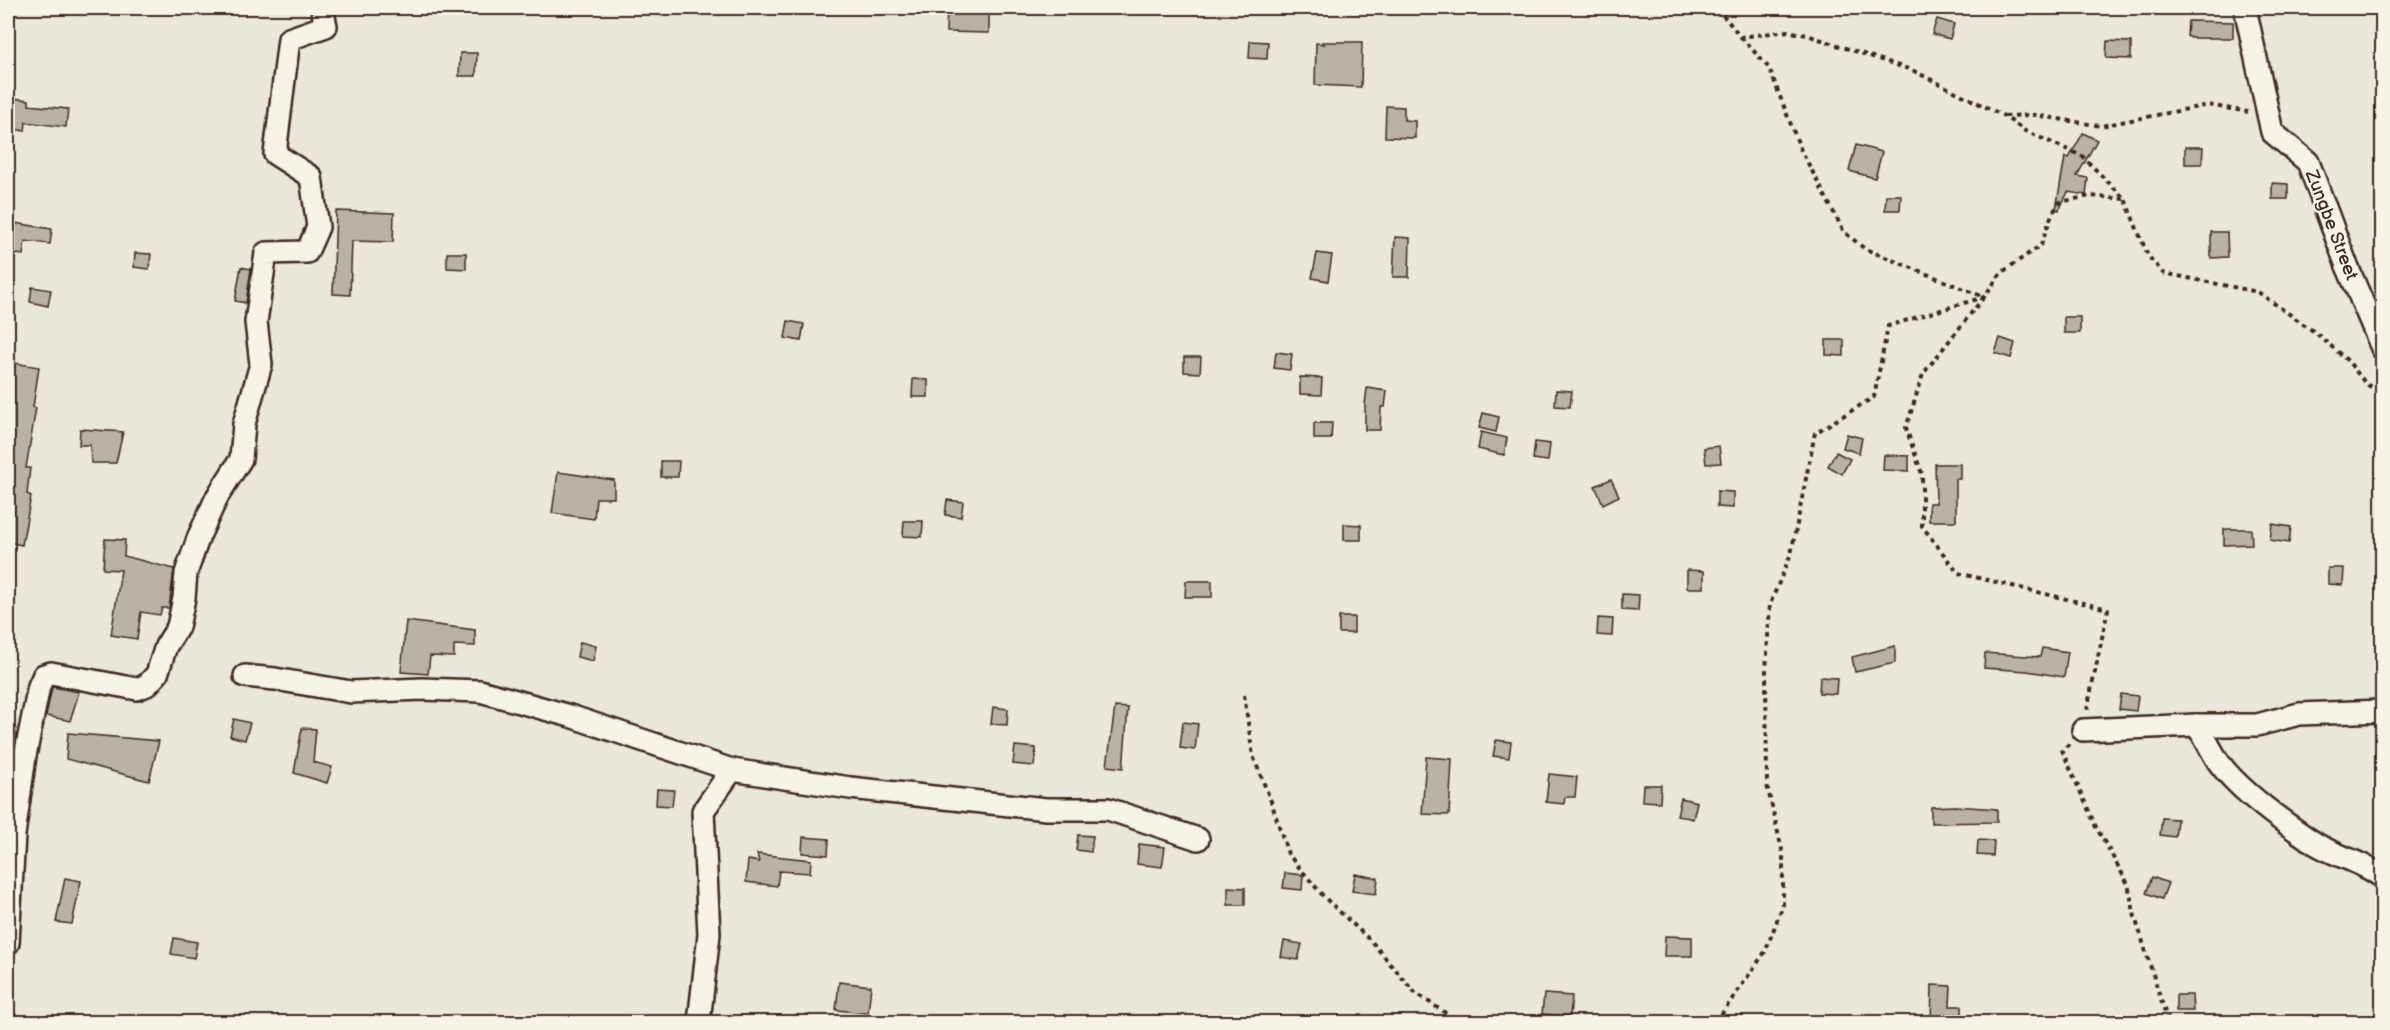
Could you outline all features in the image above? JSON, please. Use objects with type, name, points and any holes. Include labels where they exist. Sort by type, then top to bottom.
[{"type":"street","points":[[8,943],[15,835],[26,756],[39,686],[44,675],[51,674],[138,689],[152,680],[157,674],[166,646],[178,627],[186,573],[199,536],[217,497],[241,459],[244,424],[261,364],[256,322],[266,253],[307,252],[318,227],[311,177],[275,154],[289,39],[326,26],[322,8]]},
{"type":"street","points":[[2245,8],[2272,132]]},
{"type":"street","name":"Zungbe Street","points":[[2272,132],[2308,162],[2347,266],[2382,348]]},
{"type":"street","points":[[244,676],[351,692],[422,689],[480,691],[570,716],[732,770],[850,788],[1046,809],[1108,809],[1198,839]]},
{"type":"street","points":[[2083,730],[2257,725],[2299,714],[2382,711]]},
{"type":"street","points":[[2196,725],[2205,736],[2220,764],[2249,793],[2299,833],[2329,852],[2370,867],[2382,877]]},
{"type":"street","points":[[699,1023],[709,934],[703,811],[732,770]]},
{"type":"path","points":[[1717,8],[1769,68],[1800,148],[1844,232],[1865,249],[1984,297]]},
{"type":"path","points":[[1742,37],[1787,32],[1807,35],[1914,71],[2004,116],[2025,131],[2082,156],[2126,200],[2148,256],[2163,273],[2258,292],[2316,333],[2348,361],[2366,384],[2382,393]]},
{"type":"path","points":[[2004,116],[2035,115],[2100,126],[2208,105],[2246,111],[2272,132]]},
{"type":"path","points":[[2126,200],[2090,196],[2060,202],[2052,214],[2041,245],[2001,273],[1923,374],[1906,428],[1922,474],[1922,526],[1958,573],[2108,609],[2083,730],[2062,750],[2096,827],[2128,884],[2135,917],[2168,1023]]},
{"type":"path","points":[[1716,1023],[1765,951],[1783,905],[1783,854],[1767,785],[1765,722],[1770,604],[1791,554],[1815,433],[1874,397],[1888,326],[1984,297]]},
{"type":"path","points":[[1244,695],[1253,756],[1288,854],[1324,897],[1372,942],[1414,992],[1459,1023]]},
{"type":"building","points":[[947,8],[989,8],[989,33],[946,32]]},
{"type":"building","points":[[1937,19],[1954,24],[1950,39],[1932,34]]},
{"type":"building","points":[[2188,21],[2233,22],[2233,38],[2191,38],[2187,36]]},
{"type":"building","points":[[1250,41],[1268,42],[1267,59],[1249,58]]},
{"type":"building","points":[[2107,41],[2131,42],[2131,59],[2106,58]]},
{"type":"building","points":[[1322,42],[1362,42],[1361,87],[1315,85],[1316,43],[1324,44]]},
{"type":"building","points":[[460,53],[477,53],[476,76],[459,76]]},
{"type":"building","points":[[11,98],[29,100],[29,105],[68,109],[66,127],[26,122],[25,131],[8,128]]},
{"type":"building","points":[[1386,106],[1404,107],[1404,120],[1415,121],[1415,138],[1385,137]]},
{"type":"building","points":[[2083,133],[2097,140],[2077,176],[2088,178],[2086,195],[2068,192],[2059,210],[2056,209],[2065,157],[2069,158]]},
{"type":"building","points":[[1856,145],[1882,152],[1875,178],[1849,171]]},
{"type":"building","points":[[2185,147],[2203,147],[2202,164],[2185,164]]},
{"type":"building","points":[[2272,183],[2288,184],[2288,199],[2272,199]]},
{"type":"building","points":[[1886,195],[1901,195],[1900,210],[1885,210]]},
{"type":"building","points":[[336,211],[394,213],[393,242],[352,241],[350,295],[333,294]]},
{"type":"building","points":[[8,222],[52,229],[50,244],[25,241],[23,255],[8,253]]},
{"type":"building","points":[[2211,232],[2227,232],[2228,257],[2211,258]]},
{"type":"building","points":[[1395,237],[1410,238],[1409,277],[1393,277]]},
{"type":"building","points":[[135,253],[151,254],[149,269],[134,267]]},
{"type":"building","points":[[447,253],[466,253],[466,269],[447,268]]},
{"type":"building","points":[[1317,253],[1332,255],[1328,281],[1312,278]]},
{"type":"building","points":[[241,267],[251,269],[246,303],[235,301]]},
{"type":"building","points":[[32,287],[51,290],[48,306],[30,302]]},
{"type":"building","points":[[2064,317],[2080,317],[2080,333],[2064,333]]},
{"type":"building","points":[[788,321],[804,324],[801,341],[785,338]]},
{"type":"building","points":[[2000,338],[2015,343],[2011,358],[1995,353]]},
{"type":"building","points":[[1826,340],[1844,340],[1844,356],[1826,355]]},
{"type":"building","points":[[1276,352],[1292,354],[1290,370],[1274,368]]},
{"type":"building","points":[[1184,357],[1201,357],[1200,373],[1184,372]]},
{"type":"building","points":[[8,362],[39,367],[33,407],[36,408],[26,468],[30,468],[27,494],[31,496],[22,545],[8,542]]},
{"type":"building","points":[[1300,377],[1322,378],[1321,395],[1300,394]]},
{"type":"building","points":[[913,379],[928,380],[928,397],[912,397]]},
{"type":"building","points":[[1367,388],[1387,391],[1385,407],[1381,407],[1380,430],[1365,430]]},
{"type":"building","points":[[1556,390],[1572,391],[1570,407],[1555,406]]},
{"type":"building","points":[[1483,413],[1499,417],[1496,432],[1479,428]]},
{"type":"building","points":[[1314,423],[1332,423],[1331,439],[1314,439]]},
{"type":"building","points":[[80,429],[123,432],[116,463],[91,463],[90,445],[79,445]]},
{"type":"building","points":[[1481,432],[1507,438],[1504,455],[1478,449]]},
{"type":"building","points":[[1847,434],[1862,438],[1859,453],[1843,448]]},
{"type":"building","points":[[1535,442],[1550,444],[1548,461],[1533,459]]},
{"type":"building","points":[[1719,446],[1721,463],[1706,464],[1704,448]]},
{"type":"building","points":[[1836,452],[1850,459],[1842,474],[1828,466]]},
{"type":"building","points":[[1884,455],[1909,456],[1909,471],[1883,470]]},
{"type":"building","points":[[661,461],[679,461],[678,477],[661,477]]},
{"type":"building","points":[[1935,464],[1960,464],[1960,479],[1956,479],[1956,521],[1929,521],[1929,503],[1936,503]]},
{"type":"building","points":[[558,472],[614,480],[614,498],[596,498],[594,519],[552,513]]},
{"type":"building","points":[[1611,479],[1619,496],[1603,504],[1595,486]]},
{"type":"building","points":[[1717,491],[1733,492],[1733,508],[1717,507]]},
{"type":"building","points":[[947,500],[963,502],[961,517],[945,515]]},
{"type":"building","points":[[904,521],[923,521],[922,537],[903,536]]},
{"type":"building","points":[[1344,524],[1361,525],[1361,540],[1344,540]]},
{"type":"building","points":[[2272,524],[2291,527],[2289,543],[2270,540]]},
{"type":"building","points":[[2224,529],[2251,529],[2252,544],[2224,545]]},
{"type":"building","points":[[105,539],[125,540],[124,556],[174,569],[169,608],[162,608],[160,615],[141,612],[137,639],[111,635],[121,570],[103,569]]},
{"type":"building","points":[[2328,568],[2344,568],[2343,585],[2328,584]]},
{"type":"building","points":[[1687,570],[1704,571],[1704,588],[1687,588]]},
{"type":"building","points":[[1186,581],[1212,581],[1212,597],[1185,597]]},
{"type":"building","points":[[1622,594],[1639,595],[1638,611],[1622,610]]},
{"type":"building","points":[[1339,617],[1354,617],[1354,633],[1339,633]]},
{"type":"building","points":[[1598,618],[1613,619],[1612,636],[1597,635]]},
{"type":"building","points":[[406,621],[475,630],[475,646],[454,645],[454,657],[430,656],[428,674],[401,672]]},
{"type":"building","points":[[580,642],[596,646],[593,661],[577,657]]},
{"type":"building","points":[[1895,646],[1895,663],[1855,672],[1852,657]]},
{"type":"building","points":[[2042,648],[2068,652],[2064,677],[2027,671],[1984,668],[1985,653],[2040,657]]},
{"type":"building","points":[[1820,677],[1837,678],[1836,694],[1819,693]]},
{"type":"building","points":[[52,687],[79,692],[70,721],[46,716]]},
{"type":"building","points":[[2121,694],[2138,696],[2136,711],[2119,709]]},
{"type":"building","points":[[993,707],[1008,709],[1007,725],[991,724]]},
{"type":"building","points":[[1115,707],[1128,708],[1123,768],[1107,766]]},
{"type":"building","points":[[234,719],[250,723],[245,740],[230,736]]},
{"type":"building","points":[[1183,722],[1198,724],[1195,750],[1180,748]]},
{"type":"building","points":[[302,728],[316,729],[313,762],[332,767],[327,783],[294,773]]},
{"type":"building","points":[[68,733],[159,741],[149,781],[66,759]]},
{"type":"building","points":[[1496,740],[1511,742],[1509,758],[1493,756]]},
{"type":"building","points":[[1015,746],[1036,748],[1034,766],[1013,764]]},
{"type":"building","points":[[1426,757],[1452,759],[1449,815],[1422,814]]},
{"type":"building","points":[[1549,774],[1577,777],[1575,797],[1565,797],[1564,804],[1546,802]]},
{"type":"building","points":[[1643,785],[1661,785],[1660,802],[1642,801]]},
{"type":"building","points":[[657,789],[674,790],[672,806],[656,805]]},
{"type":"building","points":[[1681,798],[1697,802],[1693,819],[1677,815]]},
{"type":"building","points":[[1931,807],[1997,809],[1997,822],[1931,823]]},
{"type":"building","points":[[2162,818],[2177,819],[2175,837],[2160,835]]},
{"type":"building","points":[[1078,835],[1093,836],[1091,852],[1076,850]]},
{"type":"building","points":[[803,837],[829,839],[828,855],[802,853]]},
{"type":"building","points":[[1978,840],[1994,841],[1993,856],[1977,855]]},
{"type":"building","points":[[1139,844],[1165,847],[1162,867],[1137,864]]},
{"type":"building","points":[[757,854],[811,860],[810,873],[779,871],[777,886],[746,882],[748,860],[759,862]]},
{"type":"building","points":[[1285,873],[1303,875],[1302,890],[1283,888]]},
{"type":"building","points":[[1355,874],[1378,878],[1376,894],[1352,891]]},
{"type":"building","points":[[2152,877],[2168,883],[2162,899],[2146,893]]},
{"type":"building","points":[[65,878],[81,881],[72,924],[56,922]]},
{"type":"building","points":[[1228,887],[1245,888],[1245,905],[1228,905]]},
{"type":"building","points":[[1665,936],[1692,937],[1692,956],[1664,956]]},
{"type":"building","points":[[174,938],[197,942],[194,958],[171,954]]},
{"type":"building","points":[[1284,941],[1302,944],[1298,960],[1281,957]]},
{"type":"building","points":[[839,982],[871,986],[868,1013],[836,1010]]},
{"type":"building","points":[[1932,985],[1951,986],[1950,1006],[1962,1006],[1962,1023],[1931,1023]]},
{"type":"building","points":[[1544,994],[1572,996],[1570,1016],[1542,1014]]},
{"type":"building","points":[[2176,995],[2192,995],[2193,1011],[2176,1011]]}]
